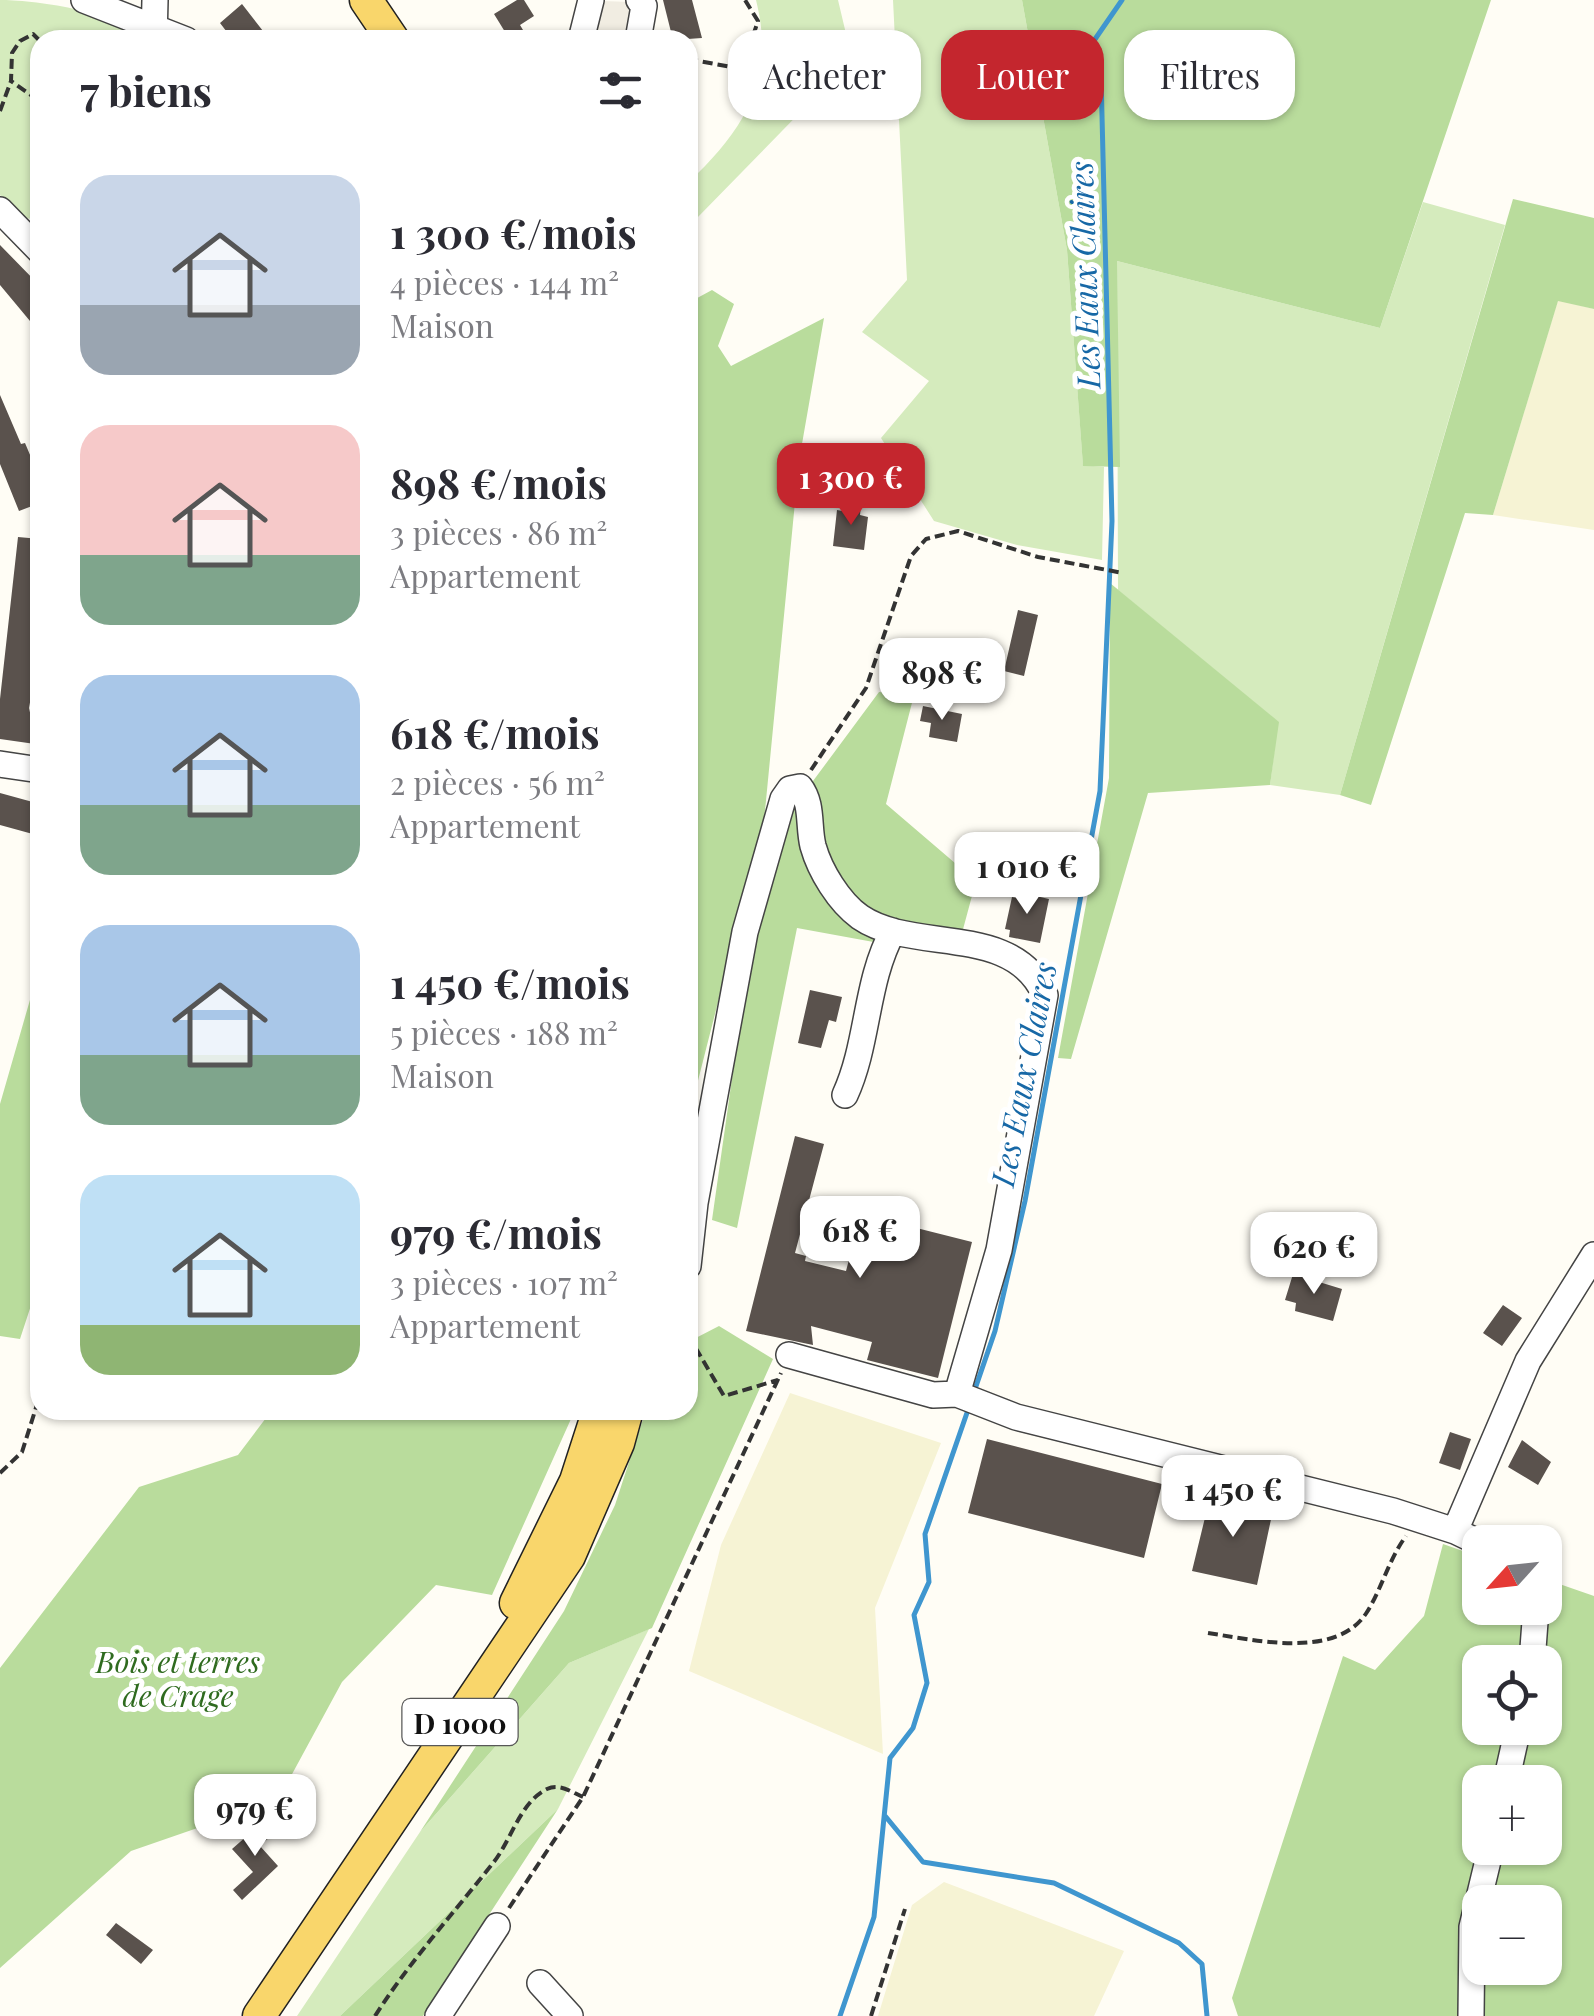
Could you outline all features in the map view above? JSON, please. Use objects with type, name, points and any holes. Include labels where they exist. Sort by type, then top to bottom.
[{"type":"main road","points":[[366,0],[386,30]]},
{"type":"main road","points":[[380,0],[400,30]]},
{"type":"main road","name":"D 1000","points":[[241,2016],[490,1648],[532,1575],[568,1497],[595,1420]]},
{"type":"main road","name":"D 1000","points":[[259,2016],[569,1556],[624,1420]]},
{"type":"street","points":[[84,0],[154,22]]},
{"type":"street","points":[[584,30],[591,0]]},
{"type":"street","points":[[639,0],[644,6],[640,30]]},
{"type":"street","points":[[0,210],[30,238]]},
{"type":"street","points":[[0,764],[30,768]]},
{"type":"street","points":[[698,1187],[745,932],[782,799],[790,789],[800,787],[807,796],[813,847],[839,895],[859,916],[893,931],[946,938],[1002,954],[1030,970],[1045,995],[999,1250],[966,1399]]},
{"type":"street","points":[[845,1095],[858,1067],[880,957],[893,931]]},
{"type":"street","points":[[1455,1532],[1528,1361],[1594,1255]]},
{"type":"street","points":[[789,1355],[1419,1520],[1462,1535]]},
{"type":"street","points":[[1471,2016],[1472,1927],[1486,1865]]},
{"type":"street","points":[[438,2016],[497,1926]]},
{"type":"street","points":[[540,1984],[570,2016]]},
{"type":"path","points":[[698,60],[742,69],[758,21],[746,0]]},
{"type":"path","points":[[0,111],[11,81],[12,53],[20,41],[30,36]]},
{"type":"path","points":[[11,81],[30,94]]},
{"type":"path","points":[[800,787],[866,688],[911,556],[926,538],[958,531],[1038,558],[1123,573]]},
{"type":"path","points":[[698,1353],[724,1396],[778,1380]]},
{"type":"path","points":[[497,1926],[583,1797],[789,1355]]},
{"type":"path","points":[[0,1473],[22,1452],[32,1420]]},
{"type":"path","points":[[1208,1634],[1262,1642],[1318,1640],[1344,1634],[1359,1624],[1402,1541],[1419,1520]]},
{"type":"path","points":[[375,2016],[436,1931],[497,1859],[509,1834],[542,1792],[560,1787],[583,1797]]},
{"type":"path","points":[[871,2016],[905,1910]]},
{"type":"shaded area","points":[[602,1],[631,2],[630,30],[592,30]]},
{"type":"shaded area","points":[[1558,300],[1594,309],[1594,530],[1493,515]]},
{"type":"shaded area","points":[[790,1393],[941,1443],[875,1608],[883,1754],[689,1671],[721,1545]]},
{"type":"shaded area","points":[[944,1882],[1124,1951],[1094,2016],[878,2016],[912,1905]]},
{"type":"green space","points":[[0,0],[94,14],[125,30],[30,30],[30,219],[20,218],[0,195]]},
{"type":"green space","points":[[756,0],[838,0],[845,30],[761,30]]},
{"type":"green space","points":[[893,0],[1022,0],[1027,30],[941,30],[941,120],[1044,120],[1067,250],[1083,465],[1104,467],[1102,560],[1017,545],[934,521],[881,438],[929,381],[862,332],[907,280],[899,120],[921,120],[921,30],[894,30]]},
{"type":"green space","points":[[1022,0],[1491,0],[1380,328],[1117,261],[1120,467],[1083,466],[1067,250],[1044,120],[1104,120],[1104,30],[1027,30]]},
{"type":"green space","points":[[793,120],[698,217],[698,173],[740,122]]},
{"type":"green space","points":[[1513,199],[1594,218],[1594,309],[1558,301],[1493,515],[1465,513],[1371,805],[1340,795]]},
{"type":"green space","points":[[1423,202],[1505,225],[1340,795],[1270,785],[1278,722],[1118,590],[1117,261],[1380,328]]},
{"type":"green space","points":[[712,290],[734,304],[718,346],[731,366],[824,318],[799,461],[764,821],[698,1081],[698,298]]},
{"type":"green space","points":[[1110,583],[1279,722],[1270,785],[1148,793],[1071,1059],[1058,1058],[1109,778]]},
{"type":"green space","points":[[879,692],[914,695],[886,804],[976,881],[962,933],[879,943],[797,928],[737,1228],[712,1220],[751,944],[793,808]]},
{"type":"green space","points":[[30,1000],[30,1308],[20,1339],[0,1336],[0,1104]]},
{"type":"green space","points":[[719,1326],[773,1359],[652,1628],[569,1663],[420,1832],[564,1611],[615,1505],[643,1420],[698,1420],[698,1337]]},
{"type":"green space","name":"Bois et terres de Crage","points":[[264,1420],[571,1420],[492,1595],[436,1585],[342,1682],[278,1800],[131,1851],[0,1968],[0,1668],[139,1487],[238,1455]]},
{"type":"green space","points":[[1443,1544],[1462,1551],[1462,1625],[1562,1625],[1562,1585],[1594,1596],[1594,2016],[1238,2016],[1232,1998],[1343,1656],[1375,1670],[1424,1616]]},
{"type":"green space","points":[[649,1629],[558,1809],[340,2016],[297,2016],[420,1832],[569,1663]]},
{"type":"green space","points":[[558,1809],[423,2016],[340,2016]]},
{"type":"building","points":[[524,0],[534,16],[520,25],[523,30],[504,30],[494,14]]},
{"type":"building","points":[[663,0],[692,0],[702,38],[698,38],[698,30],[670,30]]},
{"type":"building","points":[[242,4],[262,30],[225,30],[220,23]]},
{"type":"building","points":[[0,245],[30,276],[30,321],[0,285]]},
{"type":"building","points":[[0,395],[21,444],[25,443],[30,455],[30,507],[19,511],[0,464]]},
{"type":"building","points":[[844,503],[861,506],[860,515],[868,517],[864,550],[833,546],[837,510],[843,511]]},
{"type":"building","points":[[18,537],[30,538],[30,743],[0,739],[0,699]]},
{"type":"building","points":[[1018,610],[1038,615],[1024,676],[1004,671]]},
{"type":"building","points":[[923,706],[962,714],[957,742],[929,737],[931,723],[920,721]]},
{"type":"building","points":[[0,793],[30,801],[30,833],[0,825]]},
{"type":"building","points":[[1018,892],[1049,899],[1040,943],[1009,937],[1010,930],[1005,929],[1012,897],[1017,898]]},
{"type":"building","points":[[810,990],[842,997],[836,1022],[829,1020],[821,1048],[798,1043]]},
{"type":"building","points":[[795,1136],[824,1144],[795,1253],[806,1256],[805,1261],[846,1271],[861,1214],[972,1242],[938,1378],[867,1360],[872,1342],[811,1326],[813,1345],[746,1331]]},
{"type":"building","points":[[1293,1274],[1342,1289],[1333,1321],[1295,1311],[1296,1303],[1285,1300]]},
{"type":"building","points":[[1503,1305],[1522,1318],[1502,1346],[1483,1333]]},
{"type":"building","points":[[1450,1432],[1471,1439],[1460,1470],[1439,1463]]},
{"type":"building","points":[[987,1439],[1162,1484],[1144,1558],[968,1513]]},
{"type":"building","points":[[1522,1440],[1551,1462],[1538,1485],[1508,1467]]},
{"type":"building","points":[[1211,1493],[1273,1510],[1257,1585],[1192,1571]]},
{"type":"building","points":[[263,1822],[274,1833],[260,1846],[278,1866],[242,1900],[233,1890],[253,1872],[232,1849]]},
{"type":"building","points":[[116,1923],[153,1950],[141,1964],[106,1935]]},
{"type":"waterway","name":"Les Eaux Claires","points":[[974,1392],[995,1331],[1025,1201],[1100,791],[1112,521],[1101,75],[1091,45],[1122,0]]},
{"type":"waterway","name":"Les Eaux Claires","points":[[840,2016],[874,1917],[890,1758],[913,1728],[927,1683],[914,1615],[929,1582],[925,1534],[969,1407]]},
{"type":"waterway","points":[[886,1817],[923,1862],[1054,1883],[1179,1943],[1202,1964],[1207,2016]]}]
